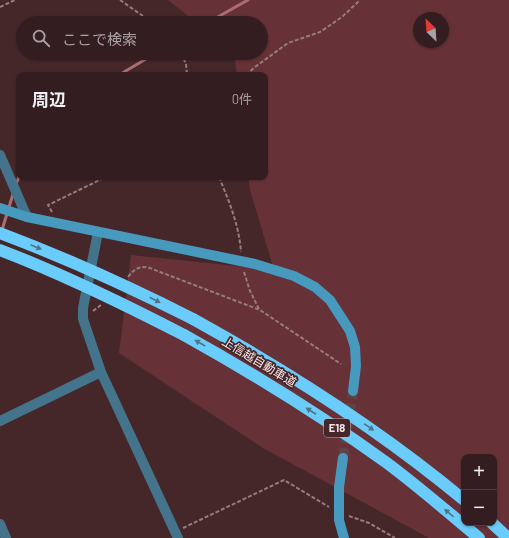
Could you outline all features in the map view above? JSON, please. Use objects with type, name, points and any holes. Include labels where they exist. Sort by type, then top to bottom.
[{"type":"highway","name":"上信越自動車道","points":[[0,233],[89,269],[193,319],[246,348],[346,411],[398,448],[461,498]]},
{"type":"highway","name":"上信越自動車道","points":[[0,250],[80,283],[136,310],[255,375],[335,426],[388,464],[479,538]]},
{"type":"highway","points":[[495,526],[508,538]]},
{"type":"street","points":[[0,155],[28,217]]},
{"type":"street","points":[[0,208],[28,217],[256,264],[294,276],[315,288],[330,300],[350,331],[354,347],[356,366],[353,391]]},
{"type":"street","points":[[98,232],[83,308],[83,319],[101,372],[176,535]]},
{"type":"street","points":[[0,421],[101,372]]},
{"type":"street","points":[[344,458],[339,487],[339,520],[344,538]]},
{"type":"street","points":[[0,524],[6,538]]},
{"type":"path","points":[[0,7],[15,0]]},
{"type":"path","points":[[120,0],[143,16]]},
{"type":"path","points":[[268,58],[288,43],[320,32],[342,17],[360,0]]},
{"type":"path","points":[[184,60],[187,72]]},
{"type":"path","points":[[249,72],[265,60]]},
{"type":"path","points":[[58,223],[48,204],[100,180]]},
{"type":"path","points":[[219,180],[231,206],[240,238],[242,253]]},
{"type":"path","points":[[125,282],[132,270],[140,267],[147,267],[260,310],[341,364]]},
{"type":"path","points":[[243,268],[250,291],[260,310]]},
{"type":"path","points":[[83,319],[107,301]]},
{"type":"path","points":[[176,535],[284,480],[339,513],[369,523],[395,538]]},
{"type":"shaded area","points":[[168,0],[509,0],[509,538],[429,538],[263,448],[119,353],[131,255],[274,270],[250,190],[248,180],[268,180],[268,72],[237,72],[235,60],[268,60],[268,16],[188,16]]},
{"type":"waterway","points":[[219,16],[248,0]]},
{"type":"waterway","points":[[124,72],[144,60]]},
{"type":"waterway","points":[[16,184],[18,180]]},
{"type":"waterway","points":[[2,230],[13,194]]},
{"type":"tunnel","points":[[343,458],[353,391]]}]
